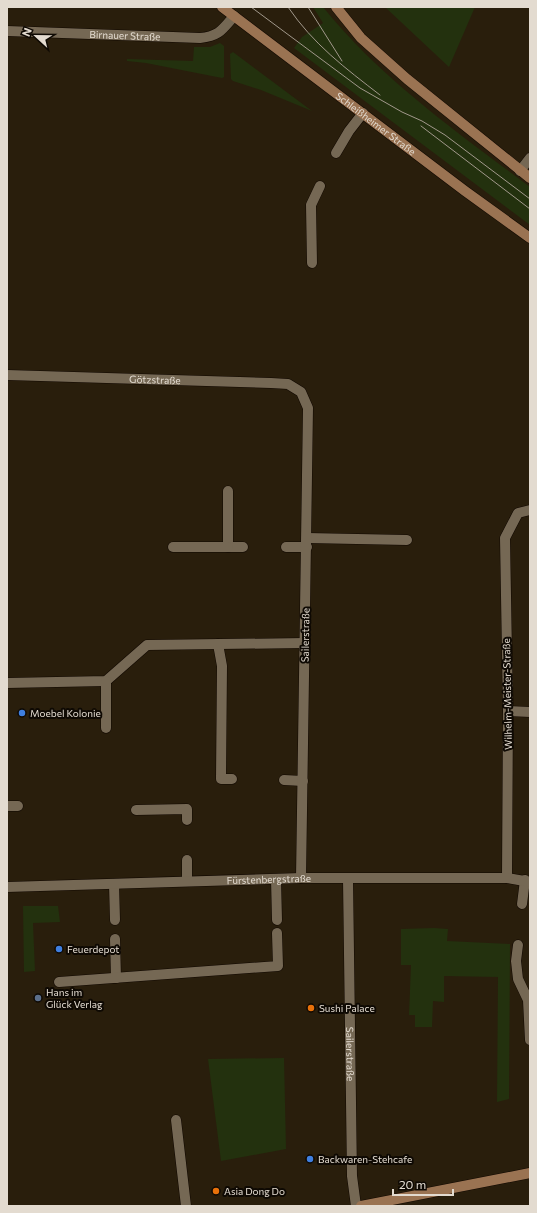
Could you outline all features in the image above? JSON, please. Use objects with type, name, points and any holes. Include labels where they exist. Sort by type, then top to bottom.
[{"type":"main road","name":"Schleißheimer Straße","points":[[222,7],[465,191],[530,238]]},
{"type":"main road","points":[[336,7],[361,38],[407,79],[530,178]]},
{"type":"main road","points":[[361,1206],[530,1173]]},
{"type":"street","name":"Birnauer Straße","points":[[7,31],[200,38],[211,37],[220,32],[234,16]]},
{"type":"street","points":[[336,153],[349,131],[363,113]]},
{"type":"street","points":[[520,171],[530,158]]},
{"type":"street","points":[[312,263],[310,205],[320,186]]},
{"type":"street","name":"Götzstraße","points":[[7,375],[271,383],[288,384],[302,392]]},
{"type":"street","name":"Sailerstraße","points":[[302,392],[308,408],[302,878]]},
{"type":"street","points":[[228,491],[228,547]]},
{"type":"street","name":"Wilhelm-Meister-Straße","points":[[507,878],[508,711],[505,538],[518,513],[530,510]]},
{"type":"street","points":[[286,547],[307,542],[407,540]]},
{"type":"street","points":[[173,547],[244,547]]},
{"type":"street","points":[[7,683],[106,681],[147,645],[305,643]]},
{"type":"street","points":[[218,644],[222,666],[221,779],[232,779]]},
{"type":"street","points":[[106,681],[106,728]]},
{"type":"street","points":[[508,711],[530,712]]},
{"type":"street","points":[[284,780],[303,781]]},
{"type":"street","points":[[7,806],[18,806]]},
{"type":"street","points":[[136,810],[187,809],[187,820]]},
{"type":"street","points":[[187,860],[187,881]]},
{"type":"street","name":"Fürstenbergstraße","points":[[7,887],[302,878],[507,878],[527,881]]},
{"type":"street","name":"Sailerstraße","points":[[348,878],[352,1176],[356,1206]]},
{"type":"street","points":[[276,879],[277,920]]},
{"type":"street","points":[[522,904],[527,881]]},
{"type":"street","points":[[114,884],[115,920]]},
{"type":"street","points":[[59,982],[278,966],[277,933]]},
{"type":"street","points":[[115,939],[116,978]]},
{"type":"street","points":[[518,945],[516,961],[518,979],[528,1000],[530,1040]]},
{"type":"street","points":[[176,1120],[186,1206]]},
{"type":"green space","points":[[313,7],[323,7],[370,58],[395,81],[448,125],[530,187],[530,225],[294,48],[302,37],[323,23]]},
{"type":"green space","points":[[385,7],[475,7],[449,67]]},
{"type":"green space","points":[[220,43],[224,46],[224,77],[222,78],[146,63],[127,61],[127,59],[193,61],[194,47],[210,47]]},
{"type":"green space","points":[[233,52],[312,111],[261,90],[233,81],[231,79],[230,54]]},
{"type":"green space","points":[[23,906],[58,906],[60,922],[33,923],[35,971],[24,972]]},
{"type":"green space","points":[[401,929],[448,929],[447,941],[510,944],[509,1099],[497,1102],[498,977],[444,976],[444,1002],[433,1001],[432,1027],[415,1027],[415,1015],[409,1015],[411,965],[401,965]]},
{"type":"green space","points":[[284,1058],[286,1149],[221,1161],[208,1059]]},
{"type":"tram line","points":[[251,7],[360,88],[445,135],[530,199]]},
{"type":"tram line","points":[[288,7],[308,33],[330,55],[380,95]]},
{"type":"tram line","points":[[308,7],[342,61]]},
{"type":"tram line","points":[[421,126],[530,209]]},
{"type":"place","name":"Moebel Kolonie","points":[[22,713]]},
{"type":"place","name":"Feuerdepot","points":[[59,949]]},
{"type":"place","name":"Hans im Glück Verlag","points":[[38,998]]},
{"type":"place","name":"Sushi Palace","points":[[311,1008]]},
{"type":"place","name":"Backwaren-Stehcafe","points":[[310,1159]]},
{"type":"place","name":"Asia Dong Do","points":[[216,1191]]}]
